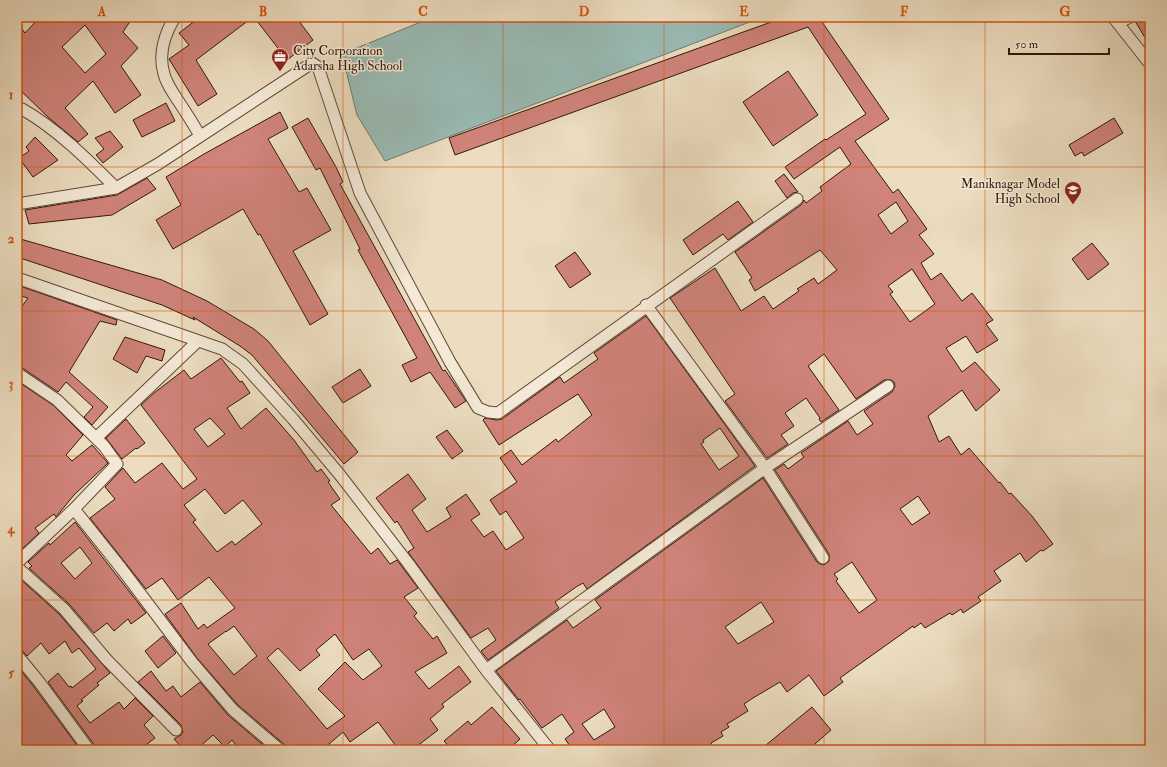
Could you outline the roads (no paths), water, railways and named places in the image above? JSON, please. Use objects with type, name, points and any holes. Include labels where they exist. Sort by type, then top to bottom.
[{"type":"street","points":[[175,17],[168,29],[163,46],[162,60],[164,73],[169,85],[200,136]]},
{"type":"street","points":[[1130,17],[1116,20],[1150,64]]},
{"type":"street","points":[[17,204],[116,188],[158,164],[312,63],[318,68],[360,193],[450,362],[478,408],[488,412],[498,413],[646,305],[797,199]]},
{"type":"street","points":[[17,112],[22,109],[37,117],[72,146],[116,188]]},
{"type":"street","points":[[17,278],[222,349],[243,364],[293,419],[340,475],[408,562],[486,670],[550,750]]},
{"type":"street","points":[[646,305],[765,468],[823,558]]},
{"type":"street","points":[[96,438],[198,341]]},
{"type":"street","points":[[17,373],[57,400],[104,446],[117,464],[74,509],[17,564]]},
{"type":"street","points":[[486,670],[765,468],[888,386]]},
{"type":"street","points":[[74,509],[192,662],[233,710],[280,750]]},
{"type":"street","points":[[17,567],[64,609],[106,659],[176,730]]},
{"type":"street","points":[[17,655],[40,683],[89,750]]},
{"type":"water","points":[[433,17],[763,17],[385,161],[357,115],[342,54]]},
{"type":"place","name":"City Corporation Adarsha High School","points":[[280,72]]},
{"type":"place","name":"Maniknagar Model High School","points":[[1073,205]]}]
